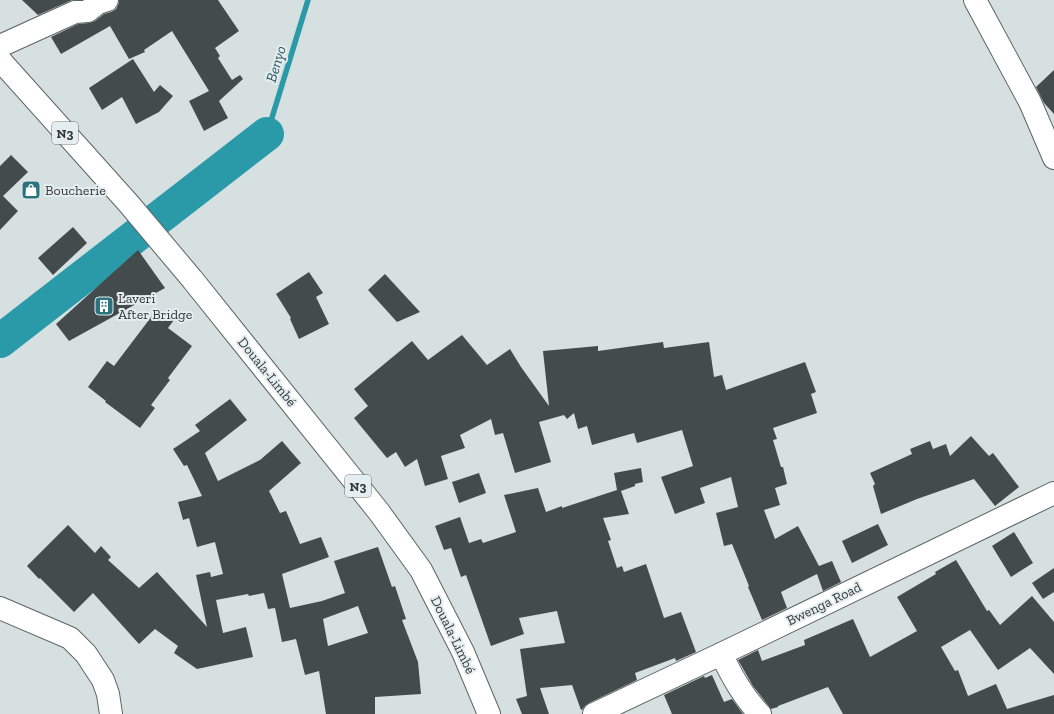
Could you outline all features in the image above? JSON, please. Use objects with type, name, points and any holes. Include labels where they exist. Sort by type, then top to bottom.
[{"type":"main road","points":[[0,46],[75,12],[88,11],[98,3],[107,0]]},
{"type":"main road","points":[[975,0],[1030,102],[1054,158]]},
{"type":"main road","name":"Douala-Limbé","points":[[0,60],[130,204],[379,512],[421,570],[463,652],[489,714]]},
{"type":"main road","name":"Bwenga Road","points":[[594,714],[1054,494]]},
{"type":"main road","points":[[0,608],[70,638],[86,654],[103,680],[108,694],[111,714]]},
{"type":"main road","points":[[721,654],[735,681],[760,714]]},
{"type":"building","points":[[22,0],[72,0],[38,15]]},
{"type":"building","points":[[119,0],[218,0],[239,31],[215,48],[220,56],[218,58],[232,80],[240,75],[243,79],[219,101],[228,118],[204,131],[189,101],[209,91],[172,31],[144,50],[145,52],[129,59],[110,26],[61,54],[51,37],[78,24],[95,21],[104,14],[116,9]]},
{"type":"building","points":[[133,59],[154,92],[160,85],[173,96],[159,112],[136,124],[122,97],[102,110],[89,88]]},
{"type":"building","points":[[1054,70],[1054,114],[1044,103],[1036,87]]},
{"type":"building","points":[[11,155],[28,172],[3,196],[18,211],[0,230],[0,166]]},
{"type":"building","points":[[73,227],[87,243],[53,275],[38,258]]},
{"type":"building","name":"Laveri After Bridge","points":[[138,250],[165,288],[69,341],[56,324]]},
{"type":"building","points":[[309,272],[323,293],[316,297],[329,324],[299,339],[290,319],[291,318],[276,294]]},
{"type":"building","points":[[385,274],[420,312],[397,322],[368,290]]},
{"type":"building","points":[[158,308],[174,320],[168,328],[192,346],[168,378],[170,380],[151,405],[155,408],[140,428],[105,402],[106,401],[88,387],[107,361],[114,366]]},
{"type":"building","points":[[462,335],[487,365],[510,349],[549,406],[543,351],[598,346],[598,351],[663,342],[664,348],[709,342],[714,377],[722,375],[726,390],[805,362],[816,392],[811,394],[817,413],[773,428],[777,439],[773,440],[781,467],[783,467],[787,484],[775,488],[780,505],[764,510],[775,539],[798,526],[819,566],[832,561],[841,582],[823,591],[817,574],[781,592],[787,608],[762,620],[732,544],[724,546],[716,513],[738,507],[731,477],[700,488],[705,503],[675,514],[661,477],[693,466],[682,430],[637,443],[634,433],[592,445],[587,426],[578,429],[574,413],[567,419],[564,415],[539,422],[551,462],[515,473],[503,433],[495,435],[491,419],[460,435],[465,448],[441,456],[448,479],[425,486],[417,459],[405,467],[396,452],[387,458],[354,418],[368,406],[354,389],[412,341],[428,360]]},
{"type":"building","points":[[230,399],[247,420],[205,453],[218,481],[260,460],[282,441],[301,463],[269,491],[280,513],[286,511],[300,544],[321,537],[329,557],[282,574],[290,608],[322,601],[345,593],[334,561],[378,547],[392,587],[395,586],[406,619],[402,620],[418,662],[421,694],[375,697],[375,714],[326,714],[319,671],[305,675],[296,639],[282,642],[275,608],[268,609],[264,593],[249,596],[248,594],[216,600],[223,633],[246,627],[253,657],[197,669],[174,653],[178,646],[155,629],[139,644],[93,593],[74,612],[27,566],[68,525],[95,553],[101,546],[111,557],[108,560],[139,588],[157,572],[207,627],[196,575],[210,572],[211,577],[223,574],[215,542],[197,547],[189,518],[183,520],[178,502],[202,496],[187,465],[184,466],[173,449],[200,431],[195,425]],"holes":[[[358,606],[368,633],[328,646],[323,619]]]},
{"type":"building","points":[[971,436],[989,456],[993,453],[1019,487],[995,506],[974,479],[917,499],[881,514],[873,486],[875,484],[870,473],[912,454],[910,449],[930,441],[933,449],[946,444],[950,456]]},
{"type":"building","points":[[641,468],[643,482],[621,491],[629,514],[603,518],[611,540],[608,541],[617,568],[622,566],[624,572],[646,564],[664,618],[681,612],[696,652],[676,661],[675,658],[635,673],[637,680],[589,703],[581,710],[572,685],[540,688],[549,714],[522,714],[516,699],[527,696],[520,649],[565,643],[557,611],[519,618],[524,634],[491,646],[466,575],[461,577],[451,548],[444,550],[435,526],[460,517],[469,543],[481,539],[483,543],[516,532],[504,495],[538,488],[546,512],[617,490],[614,473]]},
{"type":"building","points":[[479,473],[486,493],[459,503],[452,482]]},
{"type":"building","points":[[878,524],[888,545],[852,563],[842,541]]},
{"type":"building","points":[[1014,532],[1033,563],[1011,577],[992,546]]},
{"type":"building","points":[[956,560],[987,611],[989,610],[1000,625],[1032,596],[1054,622],[1054,674],[1030,648],[998,670],[970,630],[941,647],[955,671],[958,670],[968,696],[996,684],[1007,709],[1054,695],[1054,714],[843,714],[828,687],[771,709],[753,686],[738,660],[758,650],[762,661],[805,645],[804,640],[853,619],[870,657],[917,631],[897,597],[936,574],[935,572]]},
{"type":"building","points":[[1054,568],[1054,592],[1043,599],[1032,583]]},
{"type":"building","points":[[712,675],[724,702],[732,699],[743,714],[672,714],[664,695],[704,676],[705,678]]},
{"type":"waterway","name":"Benyo","points":[[267,134],[308,0]]},
{"type":"waterway","points":[[0,341],[267,134]]},
{"type":"place","name":"Boucherie","points":[[31,190]]},
{"type":"place","name":"Laveri After Bridge","points":[[104,306]]}]
